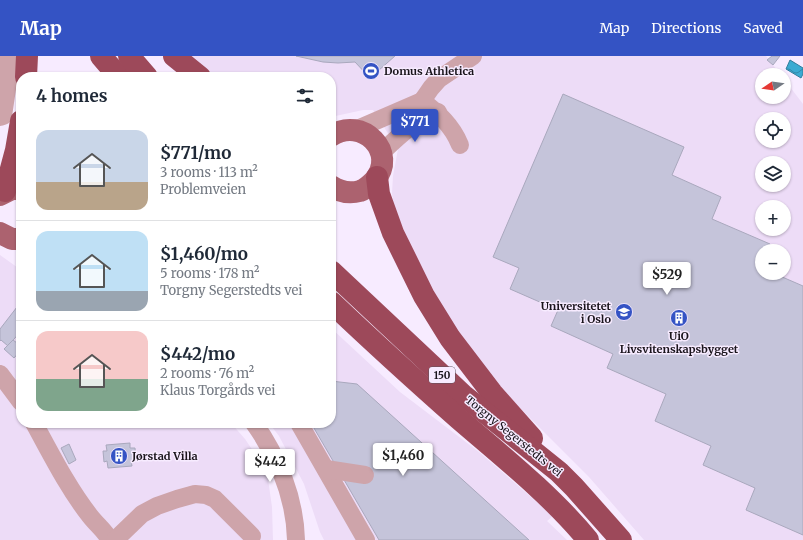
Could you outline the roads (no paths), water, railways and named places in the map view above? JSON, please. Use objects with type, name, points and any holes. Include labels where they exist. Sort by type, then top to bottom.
[{"type":"highway","points":[[26,72],[27,56]]},
{"type":"highway","points":[[101,56],[115,72]]},
{"type":"highway","points":[[129,56],[143,72]]},
{"type":"highway","points":[[174,56],[194,72]]},
{"type":"highway","points":[[9,192],[16,150]]},
{"type":"highway","points":[[378,177],[379,194],[393,233],[424,296],[450,338],[492,392],[559,472]]},
{"type":"highway","name":"Torgny Segerstedts vei","points":[[336,276],[464,395],[559,472],[579,492],[621,540]]},
{"type":"highway","name":"Torgny Segerstedts vei","points":[[336,307],[408,374],[500,454],[559,508],[588,540]]},
{"type":"main road","points":[[336,133],[348,129],[361,131],[369,135],[376,142],[381,153],[382,161],[378,177],[370,186],[362,191],[352,193],[336,192]]},
{"type":"street","points":[[0,118],[3,116],[9,75],[9,62],[4,56]]},
{"type":"street","points":[[355,130],[422,101],[430,88],[439,79],[473,56]]},
{"type":"street","points":[[422,101],[438,112],[457,136],[460,145]]},
{"type":"street","points":[[381,153],[409,128],[428,116],[438,112]]},
{"type":"street","points":[[11,379],[16,390]]},
{"type":"street","points":[[37,428],[64,476],[90,517],[105,532],[110,540]]},
{"type":"street","points":[[257,428],[270,446],[290,496],[296,540]]},
{"type":"street","points":[[302,428],[366,540]]},
{"type":"street","points":[[326,469],[365,475]]},
{"type":"street","points":[[115,540],[142,514],[157,506],[195,494],[206,494],[215,499],[252,536]]},
{"type":"water","points":[[790,60],[803,68],[801,78],[791,72],[791,68],[786,68]]},
{"type":"place","name":"Domus Athletica","points":[[371,71]]},
{"type":"place","name":"Universitetet i Oslo","points":[[624,312]]},
{"type":"place","name":"UiO Livsvitenskapsbygget","points":[[679,318]]},
{"type":"place","name":"Jørstad Villa","points":[[119,456]]}]
